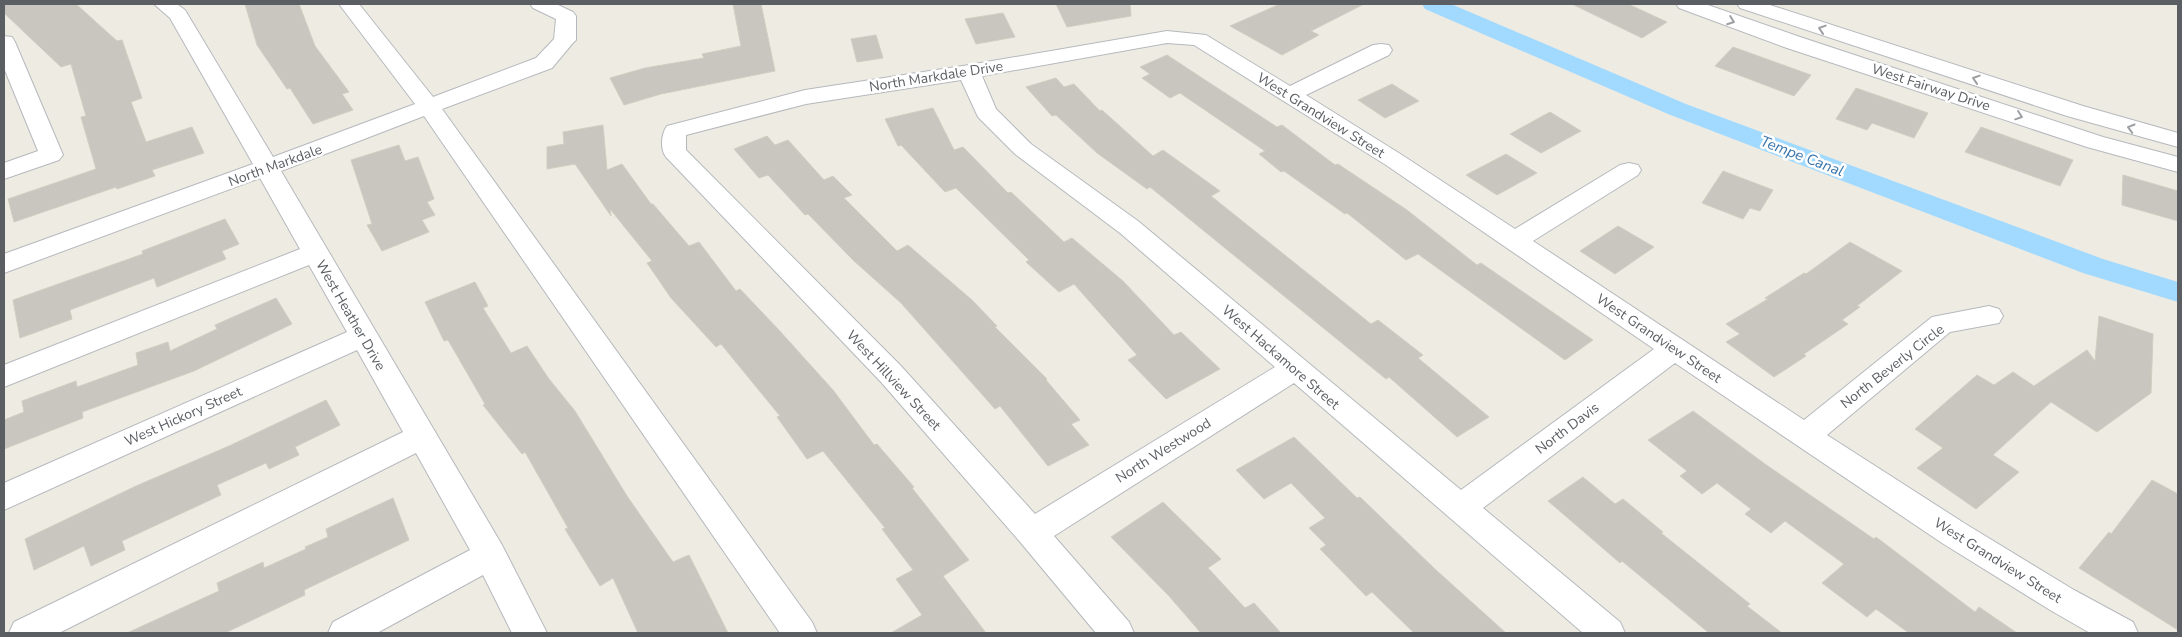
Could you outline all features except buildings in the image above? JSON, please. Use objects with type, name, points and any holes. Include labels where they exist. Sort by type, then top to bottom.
[{"type":"street","name":"West Heather Drive","points":[[164,4],[178,14],[314,253],[490,555],[530,633]]},
{"type":"street","points":[[349,4],[429,107],[800,633]]},
{"type":"street","points":[[540,4],[572,10]]},
{"type":"street","name":"West Fairway Drive","points":[[1686,4],[1792,42],[2095,142],[2178,166]]},
{"type":"street","name":"West Fairway Drive","points":[[1748,4],[2066,108],[2178,140]]},
{"type":"street","name":"North Markdale","points":[[4,264],[544,64],[565,40],[572,10]]},
{"type":"street","name":"North Markdale Drive","points":[[675,131],[805,97],[969,72],[1167,37],[1199,39]]},
{"type":"street","name":"West Grandview Street","points":[[1199,39],[1394,160],[1953,533],[2062,600],[2122,633]]},
{"type":"street","points":[[4,42],[51,155],[4,170]]},
{"type":"street","points":[[1289,95],[1381,50]]},
{"type":"street","name":"West Hackamore Street","points":[[969,72],[986,112],[1023,149],[1129,227],[1608,633]]},
{"type":"street","name":"West Hillview Street","points":[[675,131],[674,152],[892,374],[1032,532],[1117,633]]},
{"type":"street","points":[[1514,241],[1629,170]]},
{"type":"street","points":[[4,376],[314,253]]},
{"type":"street","name":"North Beverly Circle","points":[[1805,436],[1942,324],[1989,316]]},
{"type":"street","name":"West Hickory Street","points":[[4,497],[363,336]]},
{"type":"street","name":"North Davis","points":[[1460,508],[1674,348]]},
{"type":"street","name":"North Westwood","points":[[1032,532],[1295,368]]},
{"type":"street","points":[[26,633],[421,436]]},
{"type":"street","points":[[345,633],[490,555]]},
{"type":"waterway","name":"Tempe Canal","points":[[1433,4],[1677,109],[2093,266],[2178,292]]}]
